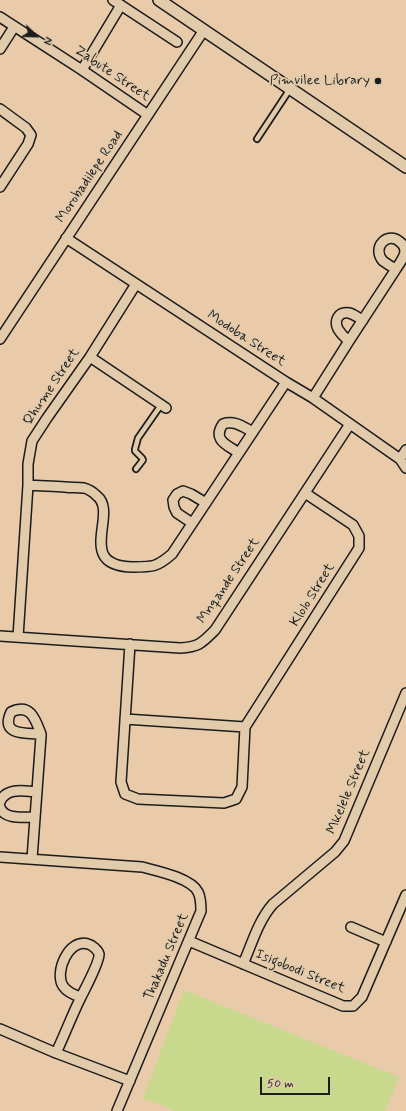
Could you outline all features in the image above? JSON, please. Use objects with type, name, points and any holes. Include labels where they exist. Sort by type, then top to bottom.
[{"type":"street","points":[[159,0],[290,89],[405,164]]},
{"type":"street","points":[[82,70],[117,3],[177,42]]},
{"type":"street","name":"Zabute Street","points":[[0,17],[148,115]]},
{"type":"street","points":[[0,48],[14,27]]},
{"type":"street","name":"Morobadilepe Road","points":[[0,339],[204,30]]},
{"type":"street","points":[[0,109],[26,128],[31,135],[28,144],[0,187]]},
{"type":"street","name":"Modoba Street","points":[[66,238],[286,382],[314,398],[400,459],[406,468]]},
{"type":"street","points":[[314,398],[396,269]]},
{"type":"street","name":"Qhume Street","points":[[18,637],[28,485],[28,464],[32,441],[90,357],[136,284]]},
{"type":"street","points":[[349,341],[338,329],[336,323],[339,314],[348,313],[363,320]]},
{"type":"street","points":[[90,357],[164,407]]},
{"type":"street","points":[[28,485],[85,489],[99,497],[104,507],[101,544],[104,555],[113,564],[123,567],[150,567],[162,563],[172,554],[286,382]]},
{"type":"street","points":[[239,453],[223,443],[219,436],[219,429],[223,424],[229,422],[237,424],[253,432]]},
{"type":"street","name":"Mnqande Street","points":[[0,636],[180,648],[193,647],[204,642],[215,630],[350,424]]},
{"type":"street","points":[[400,459],[406,450]]},
{"type":"street","points":[[192,523],[177,513],[173,500],[177,494],[183,491],[191,494],[206,504]]},
{"type":"street","name":"Klolo Street","points":[[245,727],[359,548],[359,536],[353,525],[305,493]]},
{"type":"street","points":[[125,719],[245,727],[242,787],[236,799],[224,804],[138,799],[125,794],[121,782],[125,719],[130,644]]},
{"type":"street","name":"Mkelele Street","points":[[243,964],[262,919],[267,911],[273,904],[336,852],[344,841],[406,694]]},
{"type":"street","points":[[32,859],[41,734]]},
{"type":"street","points":[[0,802],[2,797],[7,792],[37,792]]},
{"type":"street","points":[[0,807],[4,814],[10,816],[35,817]]},
{"type":"street","name":"Thakadu Street","points":[[0,857],[142,867],[192,884],[198,891],[201,901],[201,911],[117,1111]]},
{"type":"street","name":"Isigobodi Street","points":[[189,941],[343,1006],[353,1006],[362,997],[406,895]]},
{"type":"street","points":[[351,927],[386,942]]},
{"type":"street","points":[[56,1053],[97,962],[99,954],[87,944],[82,944],[72,949],[67,954],[60,969],[60,978],[63,986],[72,994],[81,997]]},
{"type":"street","points":[[0,1029],[56,1053],[130,1081]]},
{"type":"lane","points":[[257,139],[290,89]]},
{"type":"lane","points":[[136,469],[143,460],[135,451],[137,440],[164,407]]},
{"type":"green space","points":[[184,990],[399,1077],[385,1111],[175,1111],[143,1098]]},
{"type":"place","name":"Pimvilee Library","points":[[378,81]]}]
